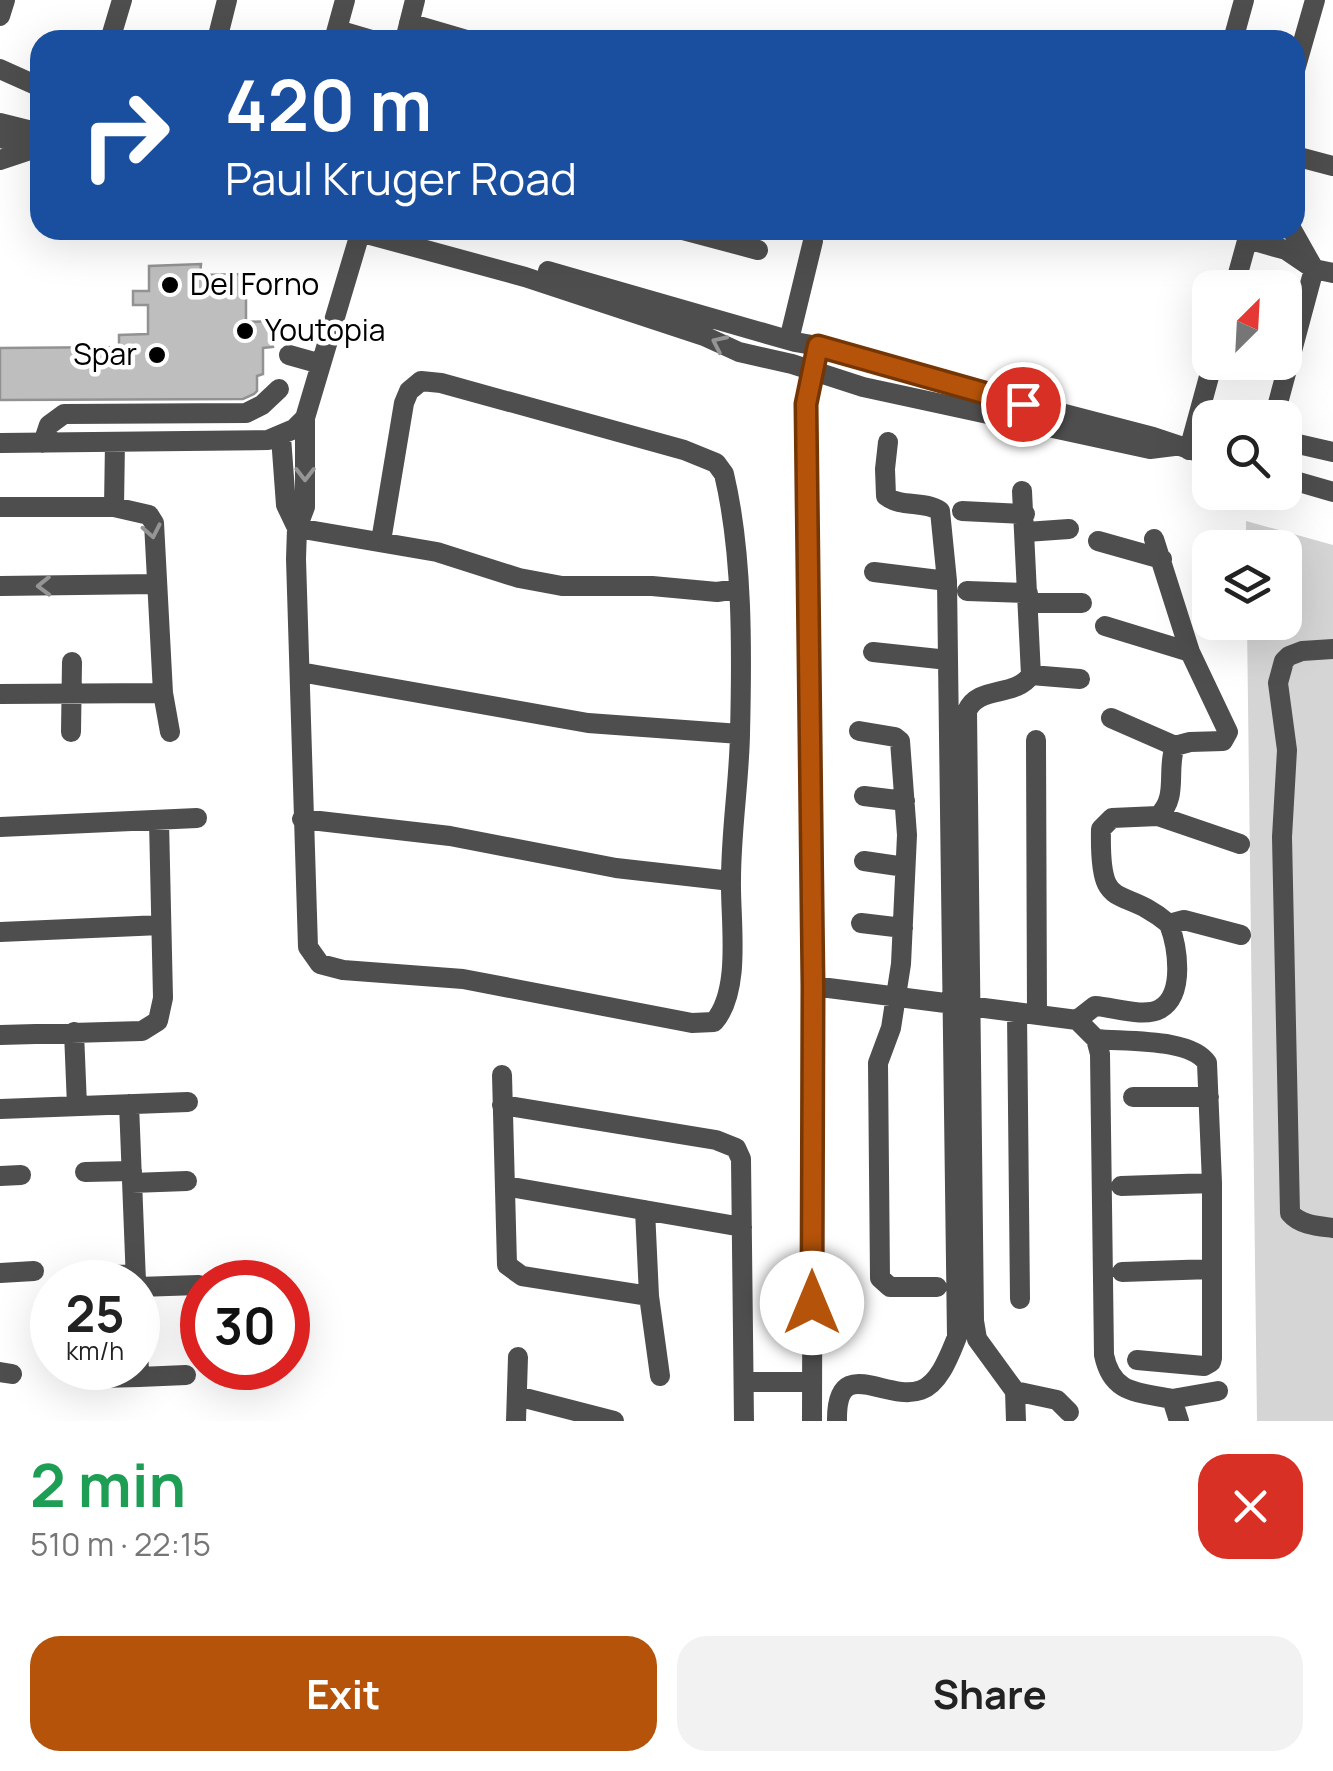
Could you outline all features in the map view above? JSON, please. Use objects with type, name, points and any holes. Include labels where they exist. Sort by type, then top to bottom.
[{"type":"street","points":[[0,16],[5,0]]},
{"type":"street","points":[[113,30],[122,0]]},
{"type":"street","points":[[220,30],[228,0]]},
{"type":"street","points":[[337,30],[345,0]]},
{"type":"street","points":[[407,30],[416,0]]},
{"type":"street","points":[[1236,30],[1244,0]]},
{"type":"street","points":[[1305,35],[1315,0]]},
{"type":"street","points":[[0,69],[30,82]]},
{"type":"street","points":[[0,123],[30,130]]},
{"type":"street","points":[[0,138],[30,145]]},
{"type":"street","points":[[0,160],[30,150]]},
{"type":"street","points":[[1305,159],[1333,166]]},
{"type":"street","points":[[355,240],[306,418],[305,508],[297,528],[308,947],[320,964],[343,970],[463,978],[692,1023],[714,1022],[727,999],[740,734],[737,589],[724,474],[716,463],[684,450],[430,381],[414,385],[404,403],[381,541]]},
{"type":"street","points":[[390,240],[524,277],[704,336],[738,352],[863,387],[1150,449],[1182,448]]},
{"type":"street","points":[[436,240],[1192,451]]},
{"type":"street","points":[[721,240],[758,250]]},
{"type":"street","points":[[1239,270],[1247,240]]},
{"type":"street","points":[[1260,240],[1323,271]]},
{"type":"street","points":[[1300,240],[1323,271]]},
{"type":"street","points":[[789,340],[812,241]]},
{"type":"street","points":[[1280,400],[1323,271]]},
{"type":"street","points":[[812,1421],[813,986],[806,404],[818,346]]},
{"type":"street","points":[[289,355],[321,364]]},
{"type":"street","points":[[1182,448],[1207,380]]},
{"type":"street","points":[[806,404],[830,391],[863,387]]},
{"type":"street","points":[[43,443],[49,425],[64,414],[246,412],[262,405],[279,389]]},
{"type":"street","points":[[0,443],[268,440],[280,437],[306,418]]},
{"type":"street","points":[[280,437],[286,505],[297,528]]},
{"type":"street","points":[[114,506],[115,442]]},
{"type":"street","points":[[888,442],[886,496],[894,502],[928,505],[940,511],[957,586],[948,660],[974,1321],[978,1339],[1015,1391],[1016,1421]]},
{"type":"street","points":[[1302,445],[1333,452]]},
{"type":"street","points":[[1302,483],[1333,492]]},
{"type":"street","points":[[836,1421],[840,1394],[847,1386],[922,1390],[936,1378],[956,1337],[966,710],[976,698],[1025,685],[1031,675],[1022,491]]},
{"type":"street","points":[[0,507],[114,506],[149,514],[154,523],[163,694],[170,732]]},
{"type":"street","points":[[962,511],[1069,530]]},
{"type":"street","points":[[297,528],[437,552],[519,578],[562,586],[652,586],[717,592],[737,589]]},
{"type":"street","points":[[1098,540],[1158,549],[1190,652],[1228,732],[1224,741],[1175,746],[1111,718]]},
{"type":"street","points":[[874,572],[1028,598],[1082,602]]},
{"type":"street","points":[[0,586],[157,584]]},
{"type":"street","points":[[1105,626],[1190,652]]},
{"type":"street","points":[[1333,649],[1289,656],[1278,682],[1287,750],[1282,837],[1290,1213],[1312,1225],[1333,1228]]},
{"type":"street","points":[[873,652],[948,660]]},
{"type":"street","points":[[72,662],[72,732]]},
{"type":"street","points":[[300,672],[574,721],[740,734]]},
{"type":"street","points":[[1031,675],[1080,679]]},
{"type":"street","points":[[0,676],[0,694],[163,694]]},
{"type":"street","points":[[859,732],[900,741],[904,801],[903,928],[897,994],[891,1028],[878,1063],[880,1278],[890,1288],[937,1287]]},
{"type":"street","points":[[1020,1299],[1036,740]]},
{"type":"street","points":[[1158,816],[1166,809],[1170,797],[1170,766],[1175,746]]},
{"type":"street","points":[[864,796],[904,801]]},
{"type":"street","points":[[1077,1020],[1096,1006],[1148,1012],[1160,1008],[1169,1000],[1176,973],[1169,924],[1160,916],[1121,900],[1104,880],[1103,824],[1118,816],[1158,816],[1240,844]]},
{"type":"street","points":[[0,827],[197,818]]},
{"type":"street","points":[[302,820],[450,836],[616,868],[731,881]]},
{"type":"street","points":[[0,1035],[142,1031],[158,1020],[163,998],[159,821]]},
{"type":"street","points":[[864,860],[905,868]]},
{"type":"street","points":[[1169,924],[1184,920],[1241,935]]},
{"type":"street","points":[[861,923],[903,928]]},
{"type":"street","points":[[0,932],[161,926]]},
{"type":"street","points":[[813,986],[1077,1020],[1096,1039],[1100,1054],[1104,1354],[1108,1371],[1114,1382],[1128,1389],[1172,1399],[1218,1390]]},
{"type":"street","points":[[74,1032],[77,1106]]},
{"type":"street","points":[[1096,1039],[1178,1046],[1196,1052],[1207,1063],[1212,1183],[1210,1362],[1204,1366],[1137,1360]]},
{"type":"street","points":[[502,1075],[507,1265],[513,1272],[649,1296]]},
{"type":"street","points":[[1134,1098],[1209,1097]]},
{"type":"street","points":[[0,1109],[188,1102]]},
{"type":"street","points":[[129,1104],[135,1260]]},
{"type":"street","points":[[502,1105],[728,1143],[736,1148],[741,1159],[744,1421]]},
{"type":"street","points":[[85,1172],[187,1181]]},
{"type":"street","points":[[1121,1186],[1212,1183]]},
{"type":"street","points":[[505,1186],[742,1226]]},
{"type":"street","points":[[646,1210],[649,1296],[660,1376]]},
{"type":"street","points":[[1122,1272],[1212,1269]]},
{"type":"street","points":[[0,1272],[30,1271]]},
{"type":"street","points":[[516,1421],[518,1357]]},
{"type":"street","points":[[744,1382],[812,1382]]},
{"type":"street","points":[[1015,1391],[1057,1400],[1068,1412]]},
{"type":"street","points":[[517,1396],[614,1421]]},
{"type":"street","points":[[1172,1399],[1180,1421]]},
{"type":"shaded area","points":[[1246,521],[1279,530],[1246,530]]},
{"type":"shaded area","points":[[1302,536],[1333,545],[1333,1421],[1257,1421],[1247,640],[1302,640]]},
{"type":"building","points":[[201,264],[200,275],[246,274],[246,322],[271,321],[273,347],[263,348],[263,374],[257,376],[254,394],[243,399],[0,400],[0,348],[119,347],[119,335],[148,334],[148,305],[133,305],[133,291],[149,291],[149,266]]},
{"type":"place","name":"Del Forno","points":[[170,285]]},
{"type":"place","name":"Youtopia","points":[[245,331]]},
{"type":"place","name":"Spar","points":[[157,355]]},
{"type":"route","points":[[812,1303],[813,986],[806,404],[818,346],[1023,404]]}]
